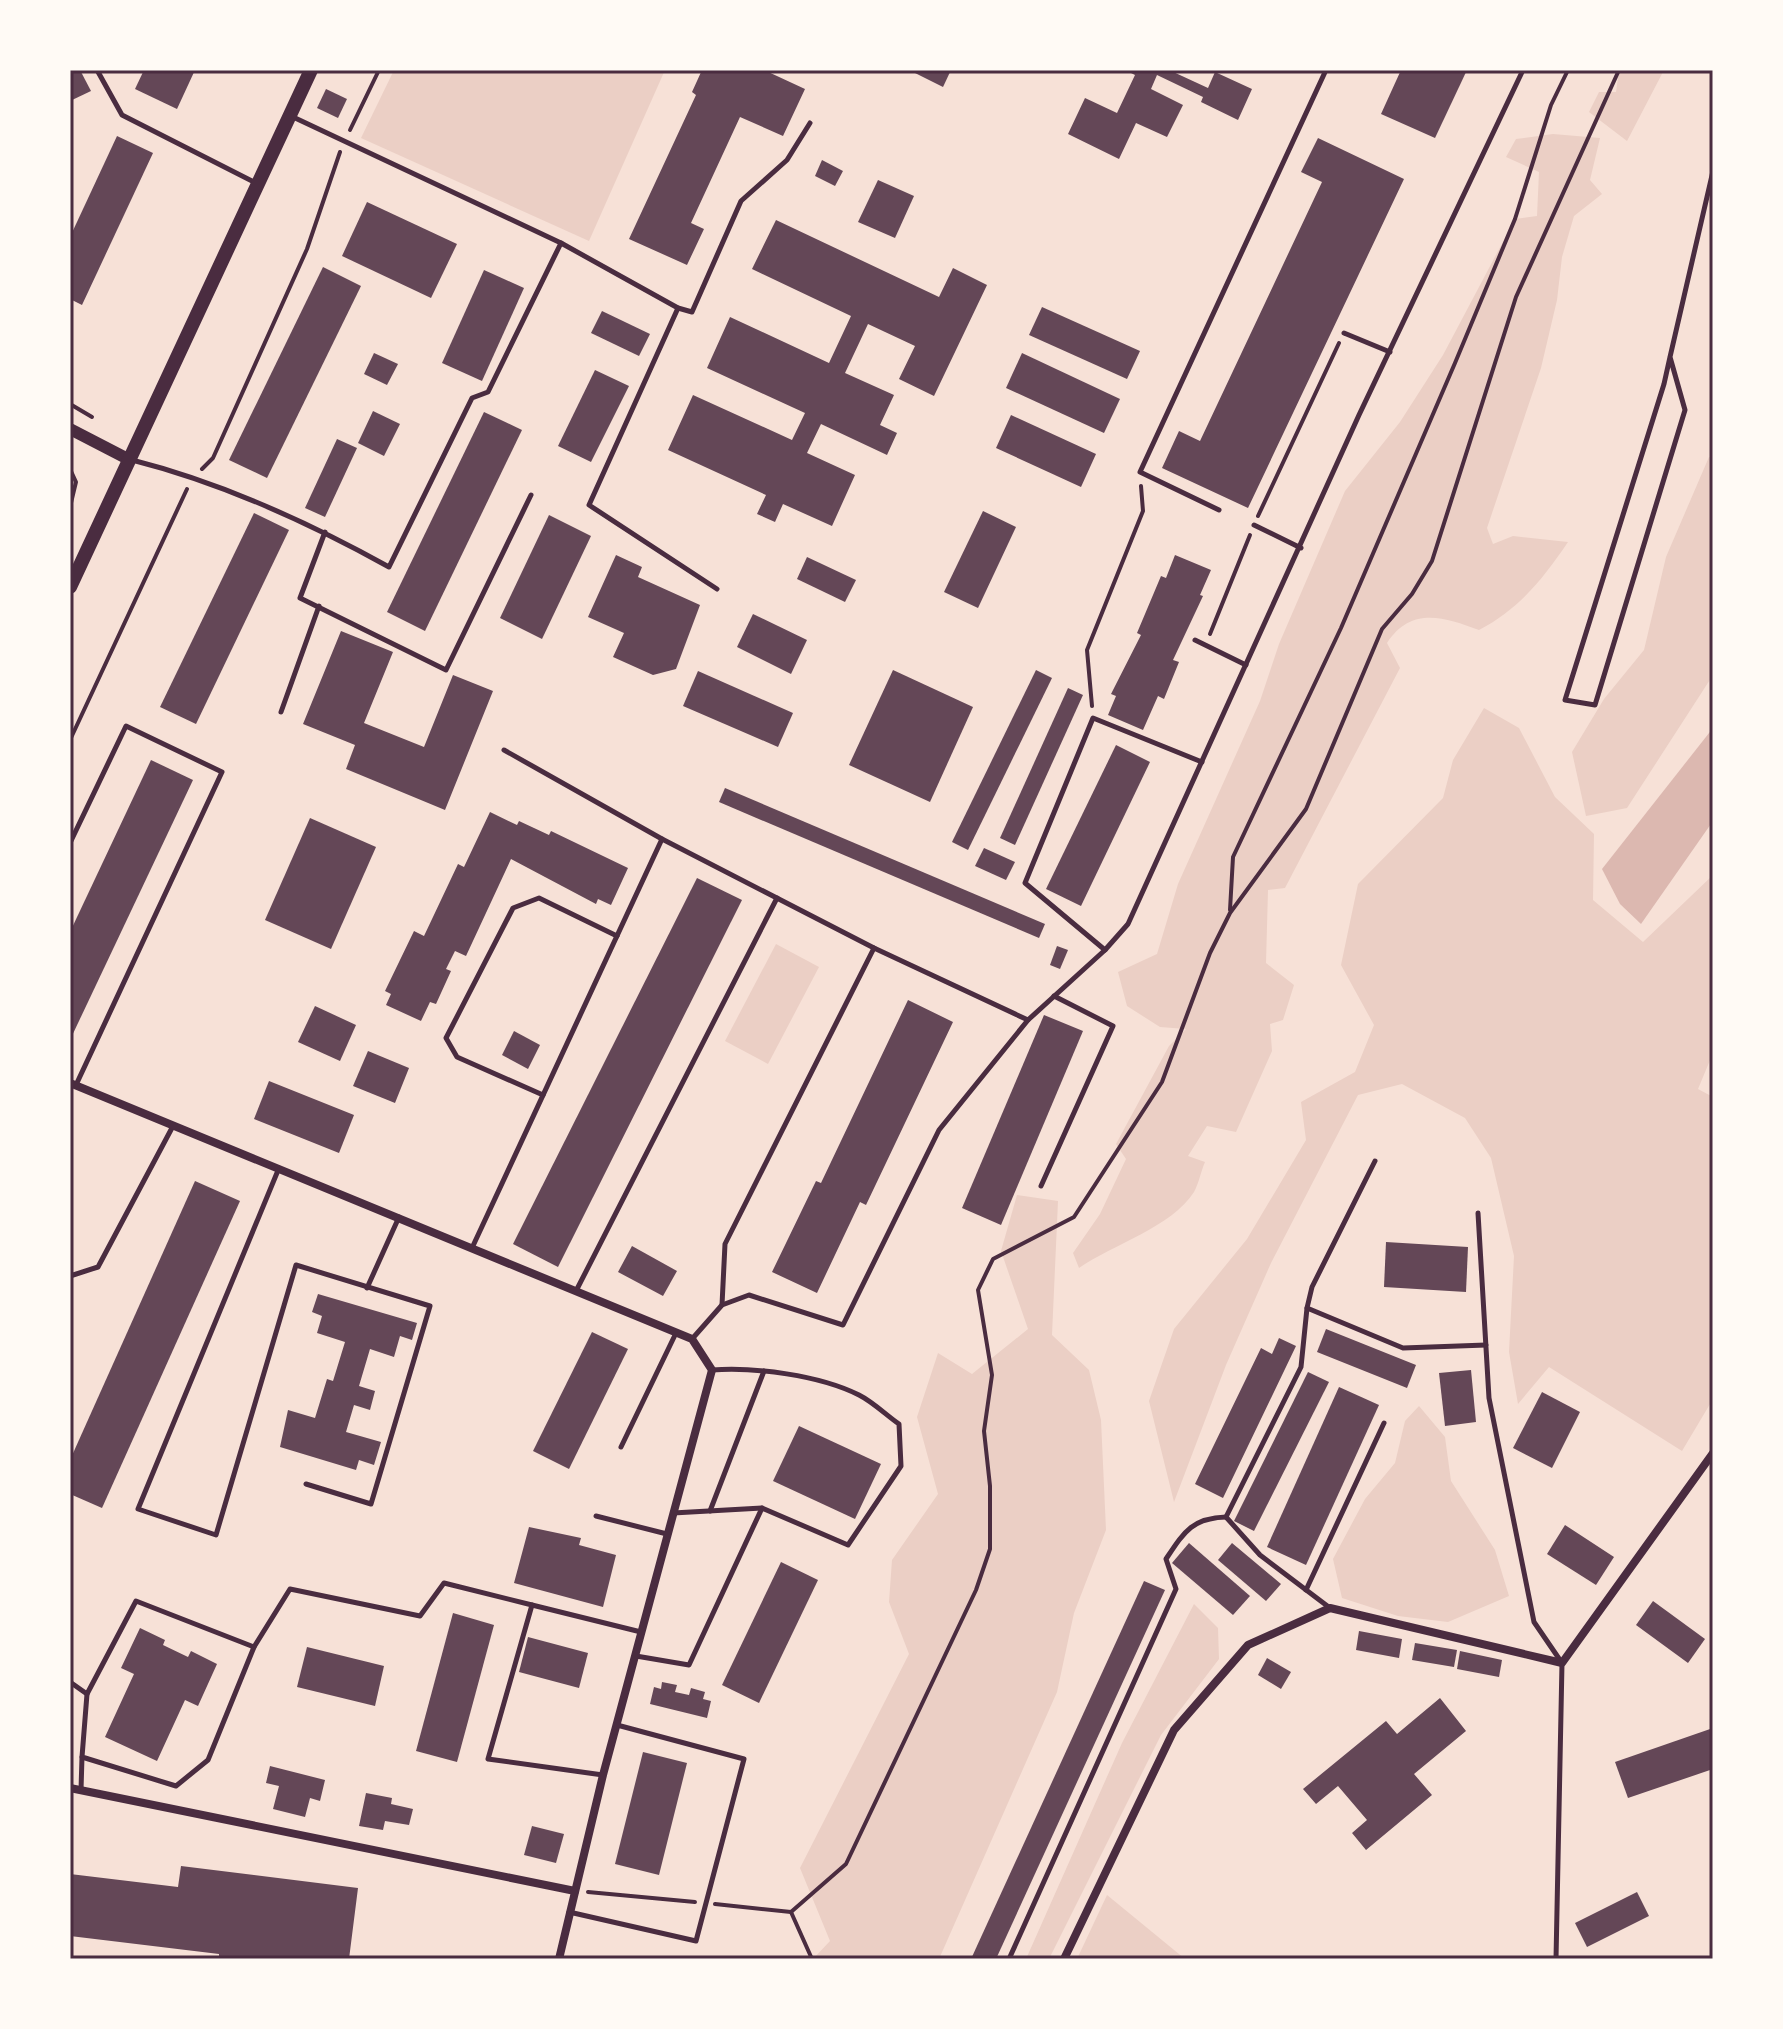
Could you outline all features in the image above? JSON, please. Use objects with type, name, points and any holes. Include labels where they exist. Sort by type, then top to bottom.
[{"type":"main road","points":[[70,587],[311,70]]},
{"type":"main road","points":[[70,429],[128,459]]},
{"type":"street","points":[[73,1084],[692,1339],[712,1370],[603,1775],[559,1959]]},
{"type":"street","points":[[1064,1959],[1174,1730],[1248,1645],[1330,1608],[1562,1663],[1713,1453]]},
{"type":"street","points":[[70,1788],[575,1891]]},
{"type":"lane","points":[[97,70],[122,115],[257,183]]},
{"type":"lane","points":[[1219,510],[1140,472],[1326,70]]},
{"type":"lane","points":[[692,1339],[722,1305],[749,1295],[843,1325],[939,1130],[1028,1020],[1105,950],[1128,924],[1523,70]]},
{"type":"lane","points":[[289,115],[561,243],[678,308],[692,312],[741,201],[787,160],[810,123]]},
{"type":"lane","points":[[1670,357],[1685,410],[1595,705],[1565,700],[1659,399],[1713,171]]},
{"type":"lane","points":[[128,459],[192,479],[325,532],[389,567],[472,398],[488,392],[561,243]]},
{"type":"lane","points":[[678,308],[589,505],[717,589]]},
{"type":"lane","points":[[1344,333],[1390,352]]},
{"type":"lane","points":[[325,532],[300,598],[446,670],[531,495]]},
{"type":"lane","points":[[1254,525],[1301,548]]},
{"type":"lane","points":[[281,712],[319,606]]},
{"type":"lane","points":[[1195,640],[1246,665]]},
{"type":"lane","points":[[1105,950],[1025,883],[1093,718],[1202,762]]},
{"type":"lane","points":[[70,843],[126,726],[222,772],[73,1084]]},
{"type":"lane","points":[[504,750],[662,839],[874,948],[1028,1020]]},
{"type":"lane","points":[[472,1248],[662,839]]},
{"type":"lane","points":[[543,1095],[457,1057],[446,1038],[513,908],[539,898],[617,936]]},
{"type":"lane","points":[[576,1291],[777,898]]},
{"type":"lane","points":[[722,1305],[725,1244],[874,948]]},
{"type":"lane","points":[[1041,1186],[1113,1026],[1054,996]]},
{"type":"lane","points":[[70,1276],[98,1267],[173,1126]]},
{"type":"lane","points":[[1226,1517],[1301,1367],[1312,1287],[1375,1161]]},
{"type":"lane","points":[[279,1168],[138,1509],[216,1535],[296,1265],[430,1306],[371,1504],[306,1484]]},
{"type":"lane","points":[[1478,1213],[1489,1398],[1534,1622],[1562,1663],[1556,1959]]},
{"type":"lane","points":[[367,1288],[399,1217]]},
{"type":"lane","points":[[1307,1308],[1403,1348],[1486,1345]]},
{"type":"lane","points":[[621,1447],[676,1333]]},
{"type":"lane","points":[[673,1513],[762,1508],[848,1545],[901,1466],[899,1424],[859,1395],[764,1371],[744,1368],[712,1370]]},
{"type":"lane","points":[[710,1511],[764,1371]]},
{"type":"lane","points":[[1306,1590],[1384,1423]]},
{"type":"lane","points":[[635,1656],[689,1665],[762,1508]]},
{"type":"lane","points":[[596,1516],[668,1535]]},
{"type":"lane","points":[[1226,1517],[1260,1555],[1330,1608]]},
{"type":"lane","points":[[1009,1959],[1176,1589],[1166,1559],[1183,1533],[1205,1518],[1226,1517]]},
{"type":"lane","points":[[82,1757],[176,1786],[208,1760],[254,1647],[290,1589],[420,1616],[444,1583],[642,1632]]},
{"type":"lane","points":[[81,1790],[87,1694],[136,1601],[254,1647]]},
{"type":"lane","points":[[532,1605],[488,1759],[603,1775]]},
{"type":"lane","points":[[70,1682],[87,1694]]},
{"type":"lane","points":[[569,1912],[696,1941],[744,1759],[617,1725]]},
{"type":"path","points":[[70,740],[192,479],[213,458],[307,249],[345,141],[379,70]]},
{"type":"path","points":[[1230,913],[1233,857],[1341,628],[1455,363],[1515,219],[1551,105],[1568,70]]},
{"type":"path","points":[[575,1891],[791,1912],[846,1864],[976,1590],[990,1549],[990,1486],[984,1431],[992,1375],[978,1290],[993,1259],[1074,1217],[1162,1082],[1210,953],[1230,913],[1306,809],[1382,629],[1412,594],[1432,561],[1516,297],[1619,70]]},
{"type":"path","points":[[1206,645],[1254,525],[1344,333]]},
{"type":"path","points":[[70,404],[92,417]]},
{"type":"path","points":[[70,469],[76,482],[70,507]]},
{"type":"path","points":[[1093,718],[1087,650],[1143,511],[1140,472]]},
{"type":"path","points":[[791,1912],[812,1959]]},
{"type":"shaded area","points":[[394,70],[665,70],[589,241],[361,138]]},
{"type":"shaded area","points":[[1619,70],[1664,70],[1627,141],[1589,112],[1599,92],[1616,92]]},
{"type":"shaded area","points":[[1553,134],[1600,138],[1590,180],[1602,194],[1574,216],[1562,257],[1557,300],[1541,368],[1487,528],[1493,544],[1513,536],[1568,542],[1529,592],[1506,613],[1479,630],[1453,621],[1417,619],[1396,631],[1387,643],[1400,668],[1285,888],[1268,890],[1266,963],[1294,985],[1283,1020],[1270,1024],[1272,1051],[1236,1132],[1207,1126],[1188,1156],[1205,1162],[1194,1192],[1184,1204],[1157,1225],[1079,1268],[1073,1253],[1100,1214],[1126,1159],[1116,1144],[1169,1046],[1186,1029],[1160,1027],[1127,1006],[1118,972],[1157,954],[1178,884],[1260,701],[1279,644],[1345,491],[1400,422],[1443,355],[1515,219],[1537,216],[1539,172],[1506,157],[1516,139]]},
{"type":"shaded area","points":[[1709,457],[1713,458],[1713,675],[1627,808],[1586,816],[1572,752],[1604,699],[1644,650],[1666,557]]},
{"type":"shaded area","points":[[1484,708],[1519,728],[1555,797],[1594,834],[1593,900],[1643,942],[1713,875],[1713,1053],[1698,1089],[1713,1097],[1713,1399],[1682,1451],[1549,1367],[1518,1404],[1509,1352],[1514,1256],[1491,1158],[1465,1118],[1402,1084],[1358,1095],[1271,1263],[1226,1365],[1174,1502],[1149,1401],[1174,1329],[1247,1239],[1306,1140],[1301,1102],[1355,1072],[1374,1025],[1341,965],[1358,884],[1443,798],[1453,760]]},
{"type":"shaded area","points":[[1713,728],[1713,821],[1641,924],[1620,904],[1602,869]]},
{"type":"shaded area","points":[[776,944],[819,967],[768,1064],[725,1041]]},
{"type":"shaded area","points":[[1017,1195],[1058,1201],[1052,1335],[1089,1370],[1101,1420],[1106,1530],[1074,1613],[1057,1692],[939,1959],[813,1959],[830,1941],[800,1868],[909,1654],[889,1602],[892,1560],[938,1494],[917,1417],[938,1353],[972,1374],[1028,1329],[1001,1251]]},
{"type":"shaded area","points":[[1419,1406],[1445,1437],[1451,1481],[1495,1550],[1509,1596],[1448,1622],[1398,1616],[1342,1598],[1333,1559],[1365,1499],[1395,1463],[1405,1421]]},
{"type":"shaded area","points":[[1194,1604],[1218,1628],[1219,1659],[1161,1735],[1049,1959],[1026,1959],[1122,1743]]},
{"type":"shaded area","points":[[1107,1895],[1185,1959],[1077,1959]]},
{"type":"building","points":[[70,70],[80,70],[91,91],[70,101]]},
{"type":"building","points":[[144,70],[195,70],[177,109],[135,89]]},
{"type":"building","points":[[702,70],[764,70],[805,89],[783,136],[740,117],[691,223],[704,229],[687,265],[629,239],[696,95],[692,92]]},
{"type":"building","points":[[909,70],[951,70],[943,87]]},
{"type":"building","points":[[1125,70],[1169,70],[1208,88],[1215,72],[1252,89],[1238,120],[1201,102],[1203,97],[1157,75],[1151,89],[1183,105],[1167,137],[1136,123],[1119,159],[1068,134],[1085,98],[1117,113],[1135,75]]},
{"type":"building","points":[[1401,70],[1467,70],[1435,138],[1381,114]]},
{"type":"building","points":[[326,89],[347,99],[338,118],[317,108]]},
{"type":"building","points":[[117,136],[153,153],[82,305],[70,299],[70,237]]},
{"type":"building","points":[[1318,138],[1404,179],[1248,508],[1162,468],[1179,431],[1200,441],[1322,182],[1301,172]]},
{"type":"building","points":[[822,160],[843,171],[835,186],[815,176]]},
{"type":"building","points":[[878,180],[914,196],[895,238],[858,222]]},
{"type":"building","points":[[367,202],[457,244],[431,298],[342,256]]},
{"type":"building","points":[[776,220],[939,297],[953,268],[987,285],[934,396],[899,379],[915,346],[868,324],[845,373],[894,395],[880,425],[897,433],[887,455],[821,424],[807,453],[855,475],[832,526],[783,504],[775,522],[757,514],[766,495],[668,450],[693,395],[792,440],[805,413],[707,368],[730,317],[829,363],[851,316],[752,269]]},
{"type":"building","points":[[323,267],[361,286],[267,478],[229,460]]},
{"type":"building","points":[[484,270],[524,288],[482,381],[442,363]]},
{"type":"building","points":[[1042,307],[1140,351],[1127,379],[1029,335]]},
{"type":"building","points":[[602,311],[650,334],[639,356],[591,333]]},
{"type":"building","points":[[374,353],[398,364],[387,385],[364,374]]},
{"type":"building","points":[[1022,353],[1120,399],[1104,433],[1006,388]]},
{"type":"building","points":[[595,370],[629,386],[591,462],[558,446]]},
{"type":"building","points":[[373,411],[400,424],[384,456],[358,443]]},
{"type":"building","points":[[484,412],[522,430],[425,631],[387,612]]},
{"type":"building","points":[[1011,415],[1096,454],[1081,487],[996,448]]},
{"type":"building","points":[[337,439],[357,448],[325,517],[305,508]]},
{"type":"building","points":[[983,511],[1016,527],[978,608],[944,592]]},
{"type":"building","points":[[254,513],[289,530],[196,724],[160,707]]},
{"type":"building","points":[[549,515],[591,536],[542,639],[500,618]]},
{"type":"building","points":[[616,555],[642,567],[638,577],[700,605],[676,669],[653,675],[613,657],[624,633],[588,617]]},
{"type":"building","points":[[1175,555],[1211,570],[1200,595],[1203,596],[1173,660],[1179,662],[1164,699],[1158,696],[1143,730],[1108,715],[1116,696],[1111,694],[1141,635],[1137,633],[1161,576],[1166,578]]},
{"type":"building","points":[[807,557],[856,580],[845,602],[797,579]]},
{"type":"building","points":[[753,614],[807,640],[791,674],[737,647]]},
{"type":"building","points":[[341,631],[393,652],[364,723],[424,747],[453,675],[493,691],[445,810],[346,769],[355,745],[303,724]]},
{"type":"building","points":[[893,670],[973,707],[930,802],[849,765]]},
{"type":"building","points":[[1036,670],[1052,678],[968,850],[952,842]]},
{"type":"building","points":[[698,671],[793,713],[778,747],[683,706]]},
{"type":"building","points":[[1068,688],[1083,695],[1015,845],[1000,838]]},
{"type":"building","points":[[1116,745],[1150,762],[1081,906],[1046,889]]},
{"type":"building","points":[[151,760],[193,780],[70,1040],[70,932]]},
{"type":"building","points":[[725,788],[1045,924],[1039,938],[719,802]]},
{"type":"building","points":[[490,812],[549,835],[551,831],[628,868],[611,905],[598,899],[596,904],[511,859],[466,956],[455,951],[446,969],[451,971],[436,1004],[430,1002],[421,1021],[386,1005],[391,994],[385,991],[414,931],[424,936],[458,864],[464,867]]},
{"type":"building","points":[[310,818],[376,847],[331,949],[265,920]]},
{"type":"building","points":[[984,848],[1015,862],[1006,880],[975,866]]},
{"type":"building","points":[[697,878],[742,900],[558,1267],[513,1244]]},
{"type":"building","points":[[1057,946],[1068,950],[1060,969],[1050,965]]},
{"type":"building","points":[[908,1000],[953,1022],[866,1205],[860,1202],[817,1293],[772,1272],[816,1181],[821,1183]]},
{"type":"building","points":[[315,1006],[356,1025],[340,1061],[298,1042]]},
{"type":"building","points":[[1044,1015],[1083,1031],[1001,1225],[962,1208]]},
{"type":"building","points":[[514,1031],[540,1045],[528,1069],[502,1055]]},
{"type":"building","points":[[368,1051],[409,1068],[395,1103],[353,1086]]},
{"type":"building","points":[[269,1081],[354,1115],[339,1153],[254,1119]]},
{"type":"building","points":[[195,1181],[240,1201],[102,1508],[70,1494],[70,1460]]},
{"type":"building","points":[[1386,1242],[1468,1247],[1466,1292],[1384,1287]]},
{"type":"building","points":[[632,1246],[677,1271],[663,1296],[618,1272]]},
{"type":"building","points":[[318,1294],[417,1323],[412,1340],[400,1336],[394,1357],[370,1349],[359,1386],[375,1391],[370,1410],[354,1405],[346,1432],[381,1442],[374,1465],[359,1460],[356,1470],[280,1447],[288,1410],[315,1418],[327,1379],[333,1381],[345,1342],[317,1333],[322,1316],[312,1312]]},
{"type":"building","points":[[1326,1329],[1416,1365],[1407,1388],[1317,1352]]},
{"type":"building","points":[[592,1332],[628,1349],[569,1469],[533,1451]]},
{"type":"building","points":[[1279,1338],[1296,1346],[1223,1498],[1195,1484],[1261,1348],[1272,1354]]},
{"type":"building","points":[[1471,1370],[1476,1422],[1445,1426],[1439,1373]]},
{"type":"building","points":[[1308,1372],[1329,1382],[1254,1531],[1234,1521]]},
{"type":"building","points":[[1339,1387],[1379,1405],[1306,1565],[1267,1547]]},
{"type":"building","points":[[1542,1392],[1580,1412],[1552,1468],[1513,1448]]},
{"type":"building","points":[[799,1426],[881,1464],[855,1519],[773,1481]]},
{"type":"building","points":[[1565,1525],[1614,1557],[1596,1585],[1547,1554]]},
{"type":"building","points":[[529,1527],[581,1538],[579,1545],[616,1555],[603,1607],[514,1583]]},
{"type":"building","points":[[1189,1543],[1250,1596],[1233,1615],[1172,1563]]},
{"type":"building","points":[[1232,1543],[1281,1584],[1266,1601],[1218,1560]]},
{"type":"building","points":[[781,1562],[818,1580],[759,1703],[722,1685]]},
{"type":"building","points":[[1144,1581],[1165,1590],[996,1959],[971,1959]]},
{"type":"building","points":[[1653,1601],[1705,1639],[1688,1663],[1636,1625]]},
{"type":"building","points":[[453,1613],[494,1625],[457,1762],[416,1751]]},
{"type":"building","points":[[140,1628],[165,1640],[163,1645],[188,1657],[191,1651],[217,1664],[198,1706],[185,1700],[157,1761],[105,1737],[134,1674],[121,1668]]},
{"type":"building","points":[[1359,1631],[1402,1639],[1399,1658],[1356,1650]]},
{"type":"building","points":[[528,1637],[588,1653],[579,1688],[519,1672]]},
{"type":"building","points":[[1415,1643],[1457,1650],[1454,1667],[1412,1660]]},
{"type":"building","points":[[307,1647],[384,1666],[375,1706],[297,1687]]},
{"type":"building","points":[[1460,1651],[1502,1660],[1499,1677],[1457,1669]]},
{"type":"building","points":[[1267,1658],[1291,1672],[1281,1689],[1258,1675]]},
{"type":"building","points":[[662,1682],[677,1685],[675,1692],[689,1695],[691,1688],[705,1692],[703,1699],[711,1701],[707,1718],[650,1704],[654,1687],[661,1689]]},
{"type":"building","points":[[1440,1698],[1466,1731],[1414,1774],[1432,1795],[1366,1850],[1352,1833],[1367,1820],[1338,1786],[1316,1804],[1303,1789],[1386,1721],[1397,1734]]},
{"type":"building","points":[[1713,1728],[1713,1769],[1628,1798],[1615,1762]]},
{"type":"building","points":[[643,1752],[687,1763],[659,1875],[615,1864]]},
{"type":"building","points":[[270,1766],[325,1780],[320,1801],[310,1798],[305,1817],[273,1809],[279,1786],[266,1783]]},
{"type":"building","points":[[366,1793],[392,1798],[391,1804],[413,1809],[409,1825],[385,1821],[383,1830],[359,1826]]},
{"type":"building","points":[[532,1826],[564,1834],[556,1863],[524,1855]]},
{"type":"building","points":[[181,1866],[358,1888],[349,1959],[219,1959],[219,1954],[70,1936],[70,1874],[178,1887]]},
{"type":"building","points":[[1637,1892],[1649,1916],[1587,1947],[1575,1923]]}]
